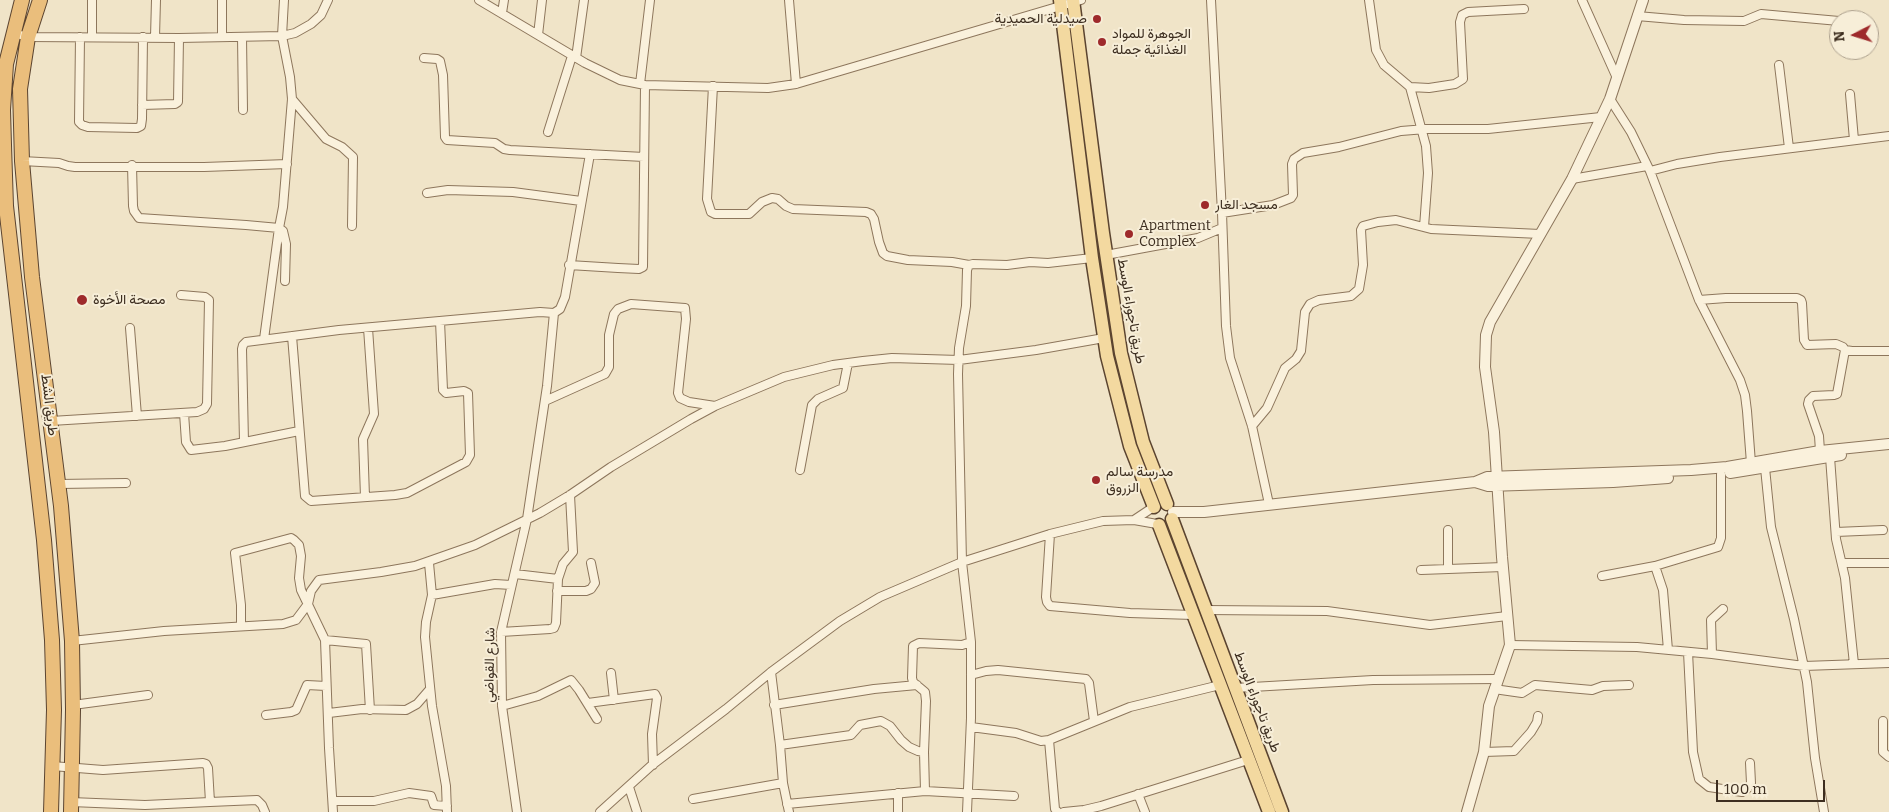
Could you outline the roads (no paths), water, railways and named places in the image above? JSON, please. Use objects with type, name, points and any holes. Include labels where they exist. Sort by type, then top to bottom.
[{"type":"highway","name":"طريق الشط","points":[[22,0],[6,64],[3,110],[5,173],[12,260],[44,540],[54,710],[51,812]]},
{"type":"highway","name":"طريق الشط","points":[[40,0],[28,37],[20,89],[22,166],[31,268],[59,484],[72,641],[71,807]]},
{"type":"highway","points":[[5,173],[22,166]]},
{"type":"main road","name":"طريق تاجوراء الوسط","points":[[1076,1],[1106,255],[1121,353],[1142,442],[1171,511],[1282,812]]},
{"type":"main road","points":[[1060,3],[1104,338],[1130,446],[1153,508],[1152,517],[1158,524],[1269,812]]},
{"type":"main road","points":[[1153,508],[1160,503],[1171,511],[1167,524],[1158,524]]},
{"type":"street","points":[[92,0],[92,37]]},
{"type":"street","points":[[156,0],[156,37]]},
{"type":"street","points":[[222,0],[222,38]]},
{"type":"street","points":[[264,339],[283,208],[287,140],[292,99],[282,36],[284,0]]},
{"type":"street","points":[[13,33],[28,37],[222,38],[282,36],[295,33],[311,24],[320,15],[328,0]]},
{"type":"street","points":[[479,0],[574,57],[620,80],[643,85],[768,88],[796,84],[1060,3],[1076,1]]},
{"type":"street","points":[[502,13],[504,0]]},
{"type":"street","points":[[538,35],[542,0]]},
{"type":"street","points":[[548,132],[564,77],[574,57],[584,0]]},
{"type":"street","points":[[569,265],[639,269],[643,267],[643,85],[650,0]]},
{"type":"street","points":[[789,0],[796,84]]},
{"type":"street","points":[[1211,0],[1226,326],[1230,358],[1252,426],[1269,504]]},
{"type":"street","points":[[1368,0],[1376,50],[1384,65],[1410,87],[1426,146],[1428,174],[1424,227]]},
{"type":"street","points":[[1582,0],[1617,78]]},
{"type":"street","points":[[1467,812],[1484,752],[1489,706],[1497,678],[1510,645],[1494,432],[1484,367],[1486,335],[1490,322],[1572,179],[1610,99],[1643,0]]},
{"type":"street","points":[[1410,87],[1429,88],[1455,84],[1463,80],[1460,22],[1462,15],[1468,12],[1524,9]]},
{"type":"street","points":[[1637,16],[1684,20],[1744,21],[1760,14],[1829,20]]},
{"type":"street","points":[[80,37],[79,122],[82,126],[88,127],[137,128],[141,126],[143,37]]},
{"type":"street","points":[[242,37],[243,110]]},
{"type":"street","points":[[142,105],[175,104],[178,102],[179,38]]},
{"type":"street","points":[[424,58],[437,59],[440,61],[442,68],[445,137],[447,140],[495,143],[504,149],[510,150],[644,157]]},
{"type":"street","points":[[1779,65],[1789,148]]},
{"type":"street","points":[[713,86],[707,199],[711,212],[715,214],[749,214],[762,202],[772,198],[778,199],[793,209],[866,212],[871,214],[874,219],[883,253],[886,256],[908,260],[952,262],[969,266],[1030,262],[1048,263],[1092,258]]},
{"type":"street","points":[[1850,94],[1854,140]]},
{"type":"street","points":[[292,99],[326,139],[342,147],[353,157],[352,226]]},
{"type":"street","points":[[1610,99],[1631,132],[1649,168],[1699,300],[1740,380],[1745,395],[1751,463]]},
{"type":"street","points":[[1222,213],[1273,205],[1291,198],[1293,195],[1292,164],[1294,159],[1303,153],[1339,148],[1381,136],[1421,129],[1488,129],[1601,117]]},
{"type":"street","points":[[1572,179],[1789,148],[1889,136]]},
{"type":"street","points":[[244,442],[242,345],[246,342],[440,321],[558,312],[562,306],[590,154]]},
{"type":"street","points":[[22,166],[59,162],[75,167],[204,167],[287,164]]},
{"type":"street","points":[[132,166],[133,206],[139,218],[279,228],[283,231],[286,244],[285,281]]},
{"type":"street","points":[[427,193],[448,190],[513,192],[581,201]]},
{"type":"street","points":[[1252,426],[1267,408],[1285,368],[1296,359],[1301,351],[1305,312],[1310,304],[1319,300],[1352,296],[1359,289],[1363,265],[1361,230],[1364,226],[1396,220],[1424,227],[1540,234]]},
{"type":"street","points":[[1106,255],[1198,238],[1222,228]]},
{"type":"street","points":[[967,812],[971,726],[971,642],[962,562],[959,360],[966,306],[966,270],[969,266]]},
{"type":"street","points":[[51,421],[201,411],[207,404],[209,300],[205,297],[181,295]]},
{"type":"street","points":[[1699,300],[1797,298],[1801,300],[1802,304],[1802,329],[1805,343],[1811,346],[1840,345],[1845,350],[1889,351]]},
{"type":"street","points":[[545,401],[605,374],[609,367],[609,335],[614,314],[618,309],[631,304],[685,308],[686,318],[678,393],[680,398],[689,402],[716,406]]},
{"type":"street","name":"شارع القواضي","points":[[518,812],[502,706],[501,632],[527,519],[545,401],[554,312]]},
{"type":"street","points":[[292,336],[304,496],[311,501],[395,496],[407,493],[468,460],[470,455],[468,393],[464,391],[446,393],[443,390],[440,321]]},
{"type":"street","points":[[130,328],[137,416]]},
{"type":"street","points":[[365,498],[363,439],[374,414],[368,328]]},
{"type":"street","points":[[72,641],[164,631],[283,624],[296,620],[308,604],[311,591],[319,580],[381,572],[428,563],[475,545],[570,495],[653,441],[716,406],[784,377],[848,363],[892,358],[959,360],[1036,350],[1104,338]]},
{"type":"street","points":[[1820,451],[1819,436],[1808,404],[1813,396],[1837,394],[1845,350]]},
{"type":"street","points":[[800,470],[812,405],[818,398],[843,388],[848,363]]},
{"type":"street","points":[[184,413],[186,442],[191,450],[299,431]]},
{"type":"street","points":[[1171,511],[1199,512],[1475,482],[1488,486],[1497,481],[1727,467],[1820,451],[1889,444]]},
{"type":"street","points":[[1497,481],[1613,482],[1721,474],[1889,450]]},
{"type":"street","points":[[1830,457],[1836,532],[1846,578],[1854,664]]},
{"type":"street","points":[[1765,468],[1771,527],[1804,666],[1815,758],[1824,812]]},
{"type":"street","points":[[1602,576],[1655,566],[1718,547],[1721,538],[1721,474]]},
{"type":"street","points":[[59,484],[126,483]]},
{"type":"street","points":[[501,632],[550,630],[554,628],[556,623],[558,579],[563,564],[573,552],[570,495]]},
{"type":"street","points":[[1134,520],[1153,508]]},
{"type":"street","points":[[600,812],[653,764],[726,709],[771,672],[840,621],[880,598],[962,562],[1050,534],[1096,522],[1134,520],[1158,524]]},
{"type":"street","points":[[1448,530],[1448,569]]},
{"type":"street","points":[[1836,532],[1883,530]]},
{"type":"street","points":[[1050,534],[1046,597],[1050,606],[1130,613],[1193,615]]},
{"type":"street","points":[[241,625],[242,605],[234,556],[237,552],[291,538],[299,545],[301,556],[299,584],[325,640],[328,748],[333,812]]},
{"type":"street","points":[[333,801],[374,801],[409,792],[431,796],[432,803],[435,806],[447,809],[444,770],[434,723],[424,633],[432,595],[428,563]]},
{"type":"street","points":[[557,591],[586,591],[591,589],[595,583],[591,563]]},
{"type":"street","points":[[1842,563],[1889,563]]},
{"type":"street","points":[[1655,566],[1663,590],[1668,650]]},
{"type":"street","points":[[1421,570],[1503,567]]},
{"type":"street","points":[[515,574],[558,579]]},
{"type":"street","points":[[432,595],[495,584],[511,585]]},
{"type":"street","points":[[1712,654],[1711,620],[1723,609]]},
{"type":"street","points":[[1206,610],[1327,610],[1430,625],[1508,616]]},
{"type":"street","points":[[325,640],[366,644],[370,710]]},
{"type":"street","points":[[925,791],[926,701],[925,692],[912,678],[912,651],[915,644],[962,645],[971,642]]},
{"type":"street","points":[[1510,645],[1637,647],[1712,654],[1804,666],[1889,662]]},
{"type":"street","points":[[1688,652],[1693,752],[1699,779],[1709,786],[1742,792],[1748,788],[1750,783],[1750,763]]},
{"type":"street","points":[[971,675],[986,670],[998,670],[1086,679],[1089,683],[1094,721]]},
{"type":"street","points":[[771,672],[783,783],[788,808],[925,791],[1014,796]]},
{"type":"street","points":[[611,673],[614,700]]},
{"type":"street","points":[[1235,688],[1373,680],[1497,678]]},
{"type":"street","points":[[502,706],[538,696],[570,680],[574,682],[597,719]]},
{"type":"street","points":[[266,715],[296,710],[307,685],[326,686]]},
{"type":"street","points":[[774,705],[874,689],[917,685]]},
{"type":"street","points":[[971,726],[1016,733],[1041,741],[1050,740],[1130,707],[1220,685]]},
{"type":"street","points":[[1494,689],[1522,694],[1535,685],[1592,690],[1603,686],[1629,686]]},
{"type":"street","points":[[328,713],[362,709],[398,710],[410,708],[417,704],[430,688]]},
{"type":"street","points":[[588,703],[654,694],[656,696],[652,723],[653,764]]},
{"type":"street","points":[[73,705],[148,695]]},
{"type":"street","points":[[1484,752],[1514,751],[1531,732],[1538,716]]},
{"type":"street","points":[[780,744],[850,735],[860,725],[881,721],[886,722],[901,740],[913,750],[924,752]]},
{"type":"street","points":[[1883,721],[1883,752],[1889,757]]},
{"type":"street","points":[[1050,740],[1055,810],[1058,812]]},
{"type":"street","points":[[1064,812],[1084,810],[1248,760]]},
{"type":"street","points":[[52,766],[103,770],[204,763],[208,768],[210,802]]},
{"type":"street","points":[[693,799],[783,783]]},
{"type":"street","points":[[629,787],[636,812]]},
{"type":"street","points":[[898,793],[898,812]]},
{"type":"street","points":[[1138,794],[1145,812]]},
{"type":"street","points":[[71,807],[257,800],[265,812]]},
{"type":"place","name":"صيدلية الحميدية","points":[[1097,19]]},
{"type":"place","name":"الجوهرة للمواد الغذائية جملة","points":[[1102,42]]},
{"type":"place","name":"مسجد الغار","points":[[1205,205]]},
{"type":"place","name":"Apartment Complex","points":[[1129,234]]},
{"type":"place","name":"مصحة الأخوة","points":[[82,300]]},
{"type":"place","name":"مدرسة سالم الزروق","points":[[1096,480]]}]
